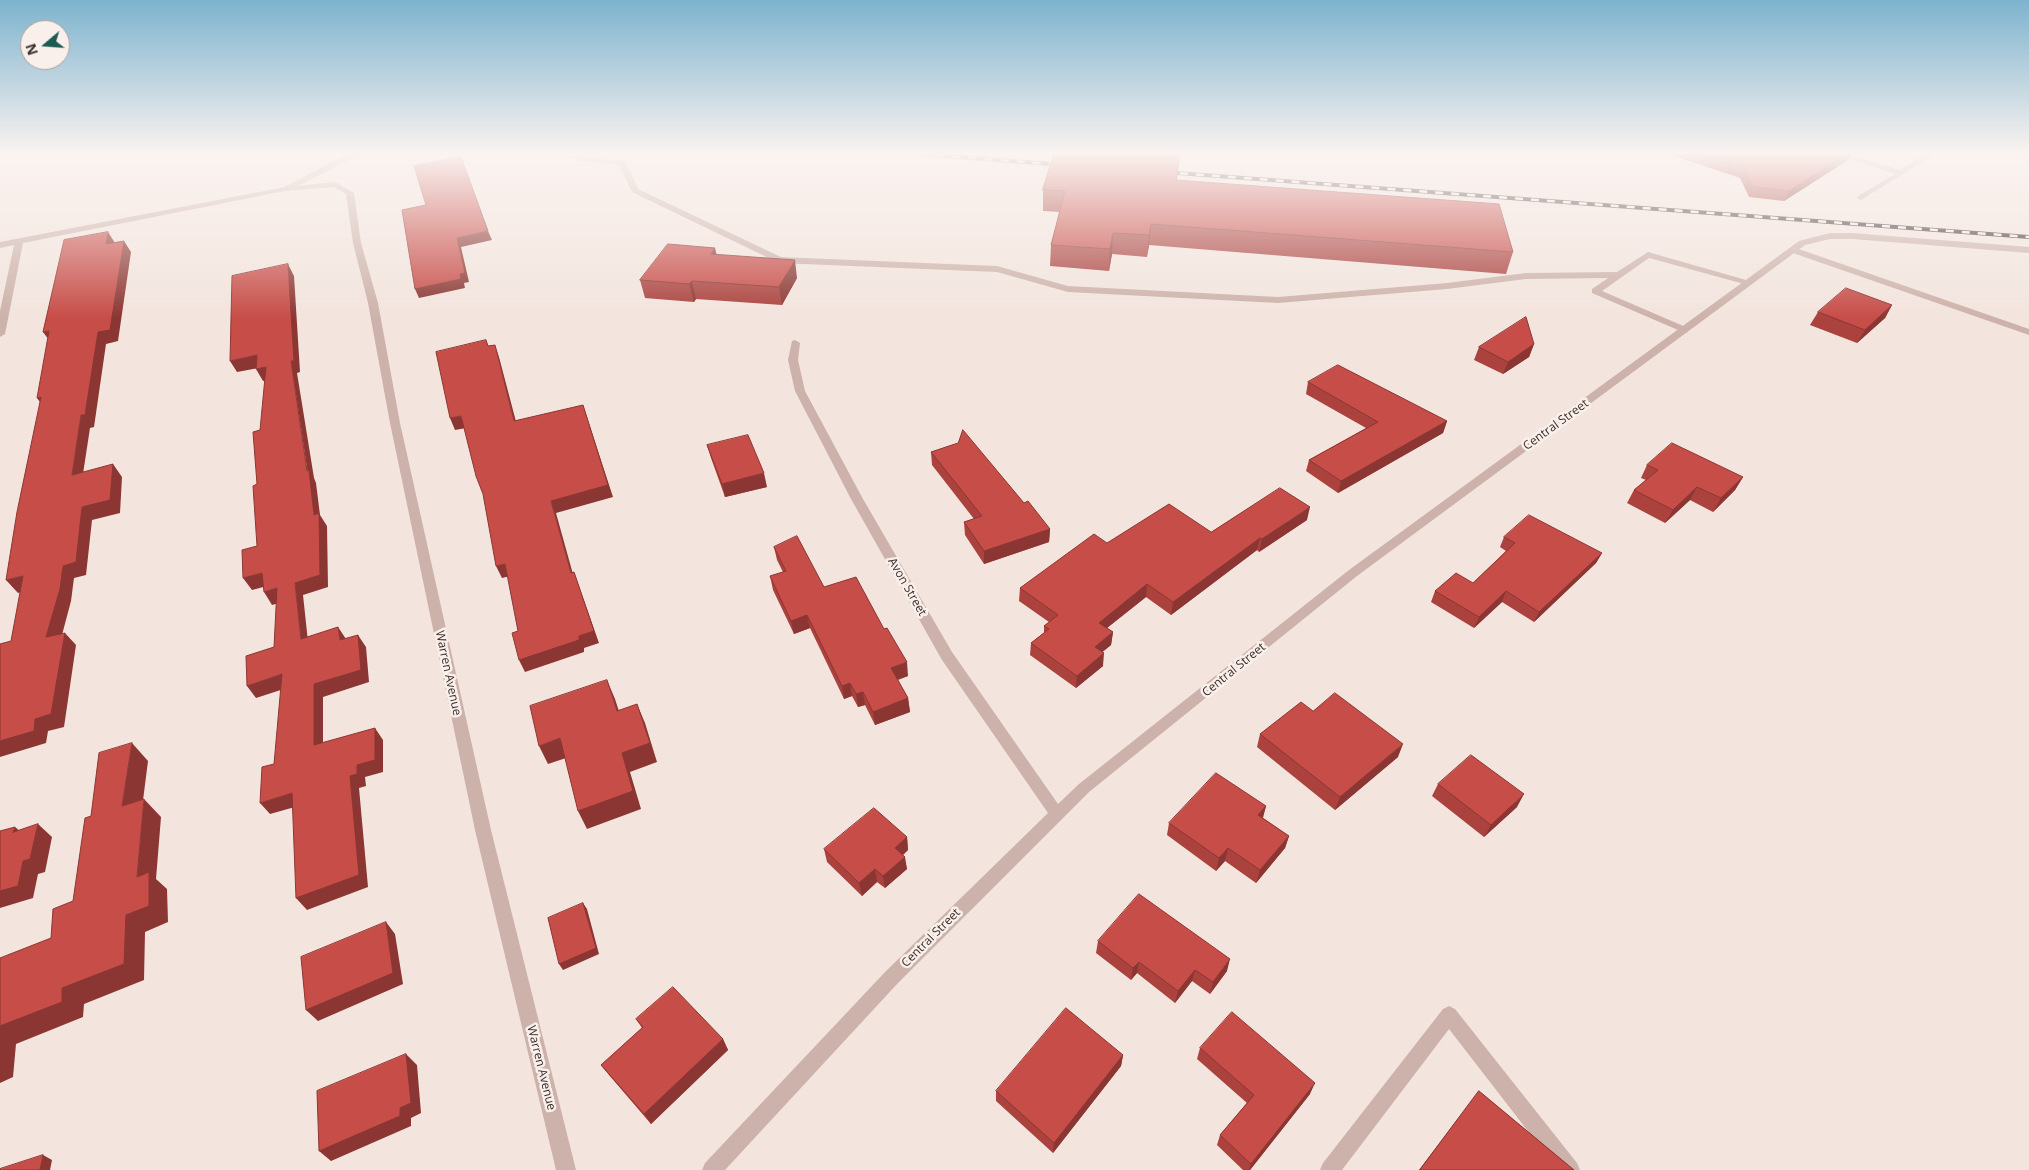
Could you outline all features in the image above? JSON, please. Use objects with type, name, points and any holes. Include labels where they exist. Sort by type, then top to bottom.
[{"type":"street","points":[[0,245],[176,209]]},
{"type":"street","name":"Warren Avenue","points":[[352,209],[357,242],[373,303],[397,432],[474,792],[566,1170]]},
{"type":"street","points":[[673,209],[779,260],[997,269],[1068,289],[1278,300],[1447,286],[1526,276],[1619,275]]},
{"type":"street","name":"Central Street","points":[[712,1170],[892,977],[1084,788],[1353,573],[1802,243],[1814,239],[1852,236],[2029,250]]},
{"type":"street","points":[[0,334],[19,242]]},
{"type":"street","points":[[1793,250],[2029,332]]},
{"type":"street","points":[[1685,330],[1595,291],[1648,255],[1748,282]]},
{"type":"street","name":"Avon Street","points":[[795,344],[793,360],[800,391],[856,499],[947,656],[1057,814]]},
{"type":"street","points":[[1330,1170],[1449,1016],[1570,1170]]},
{"type":"building","points":[[480,209],[488,231],[457,238],[465,273],[460,274],[461,279],[415,289],[402,210]]},
{"type":"building","points":[[1060,209],[1500,209],[1513,252],[1151,224],[1149,235],[1113,233],[1110,249],[1051,245]]},
{"type":"building","points":[[108,232],[106,244],[124,241],[110,330],[98,332],[85,415],[81,415],[72,475],[113,464],[110,500],[82,507],[76,562],[63,566],[60,589],[46,637],[65,633],[51,714],[35,719],[34,731],[0,741],[0,644],[11,641],[23,576],[6,580],[17,512],[41,397],[37,398],[49,331],[43,332],[64,240]]},
{"type":"building","points":[[668,244],[715,248],[711,254],[795,260],[779,287],[692,281],[689,284],[640,280]]},
{"type":"building","points":[[288,264],[294,361],[291,361],[307,471],[309,470],[314,515],[319,513],[320,575],[295,583],[301,639],[338,627],[340,640],[358,635],[361,670],[314,684],[314,745],[375,728],[375,760],[357,765],[357,774],[350,776],[359,875],[296,898],[292,793],[260,803],[262,767],[274,764],[282,674],[247,686],[246,656],[274,647],[277,588],[264,592],[262,573],[243,578],[242,550],[257,546],[253,486],[257,484],[253,432],[260,430],[266,367],[256,369],[257,355],[230,361],[232,276]]},
{"type":"building","points":[[1846,288],[1892,305],[1865,330],[1818,312]]},
{"type":"building","points":[[1526,317],[1534,344],[1508,362],[1479,347]]},
{"type":"building","points":[[486,340],[488,346],[495,345],[514,421],[583,405],[608,485],[551,501],[571,573],[574,572],[594,631],[579,636],[579,640],[519,660],[512,633],[518,631],[505,564],[496,566],[483,494],[476,476],[461,416],[450,418],[436,352]]},
{"type":"building","points":[[1338,365],[1447,421],[1341,481],[1309,460],[1378,422],[1308,382]]},
{"type":"building","points":[[963,430],[1024,503],[1028,501],[1050,529],[984,551],[964,522],[982,516],[931,452],[958,443]]},
{"type":"building","points":[[748,435],[764,473],[722,484],[707,445]]},
{"type":"building","points":[[1672,443],[1743,477],[1721,498],[1697,487],[1673,510],[1634,490],[1658,470],[1647,465]]},
{"type":"building","points":[[1280,488],[1310,507],[1262,539],[1260,538],[1173,602],[1147,584],[1099,623],[1113,632],[1095,647],[1104,653],[1077,676],[1031,643],[1049,629],[1044,626],[1058,615],[1020,588],[1094,534],[1107,543],[1169,504],[1211,532]]},
{"type":"building","points":[[1529,515],[1602,553],[1539,612],[1506,591],[1479,617],[1435,591],[1456,573],[1473,583],[1515,543],[1504,537]]},
{"type":"building","points":[[797,536],[824,587],[856,577],[884,629],[887,628],[907,662],[891,668],[908,698],[873,712],[863,692],[856,694],[850,683],[842,686],[807,615],[791,621],[770,576],[786,571],[774,547]]},
{"type":"building","points":[[607,680],[617,711],[637,704],[650,743],[622,753],[633,791],[578,811],[560,738],[539,746],[530,706]]},
{"type":"building","points":[[1335,693],[1403,744],[1340,797],[1260,734],[1301,702],[1313,711]]},
{"type":"building","points":[[132,743],[122,806],[144,799],[137,877],[149,872],[149,906],[126,915],[124,964],[62,988],[62,1002],[0,1026],[0,958],[51,938],[53,909],[73,901],[85,818],[91,816],[99,753]]},
{"type":"building","points":[[1471,755],[1524,794],[1491,825],[1438,784]]},
{"type":"building","points":[[1216,773],[1266,806],[1258,815],[1289,836],[1260,870],[1228,848],[1219,858],[1169,823]]},
{"type":"building","points":[[874,808],[907,837],[895,848],[905,857],[883,876],[875,869],[859,883],[824,849]]},
{"type":"building","points":[[38,824],[30,859],[23,861],[18,886],[0,891],[0,831],[15,827],[13,832]]},
{"type":"building","points":[[1139,894],[1230,959],[1213,982],[1195,970],[1178,991],[1139,962],[1133,968],[1098,941]]},
{"type":"building","points":[[583,903],[596,948],[559,964],[548,918]]},
{"type":"building","points":[[386,922],[393,973],[306,1010],[301,957]]},
{"type":"building","points":[[673,987],[723,1039],[644,1114],[601,1065],[643,1027],[636,1019]]},
{"type":"building","points":[[1066,1008],[1123,1055],[1054,1143],[996,1091]]},
{"type":"building","points":[[1232,1012],[1315,1083],[1251,1164],[1220,1135],[1254,1095],[1200,1048]]},
{"type":"building","points":[[406,1054],[411,1103],[400,1108],[400,1116],[319,1151],[317,1091]]},
{"type":"building","points":[[1479,1091],[1574,1170],[1420,1170]]},
{"type":"building","points":[[43,1155],[40,1170],[0,1170],[0,1169]]},
{"type":"railway","points":[[1651,209],[2029,237]]}]
